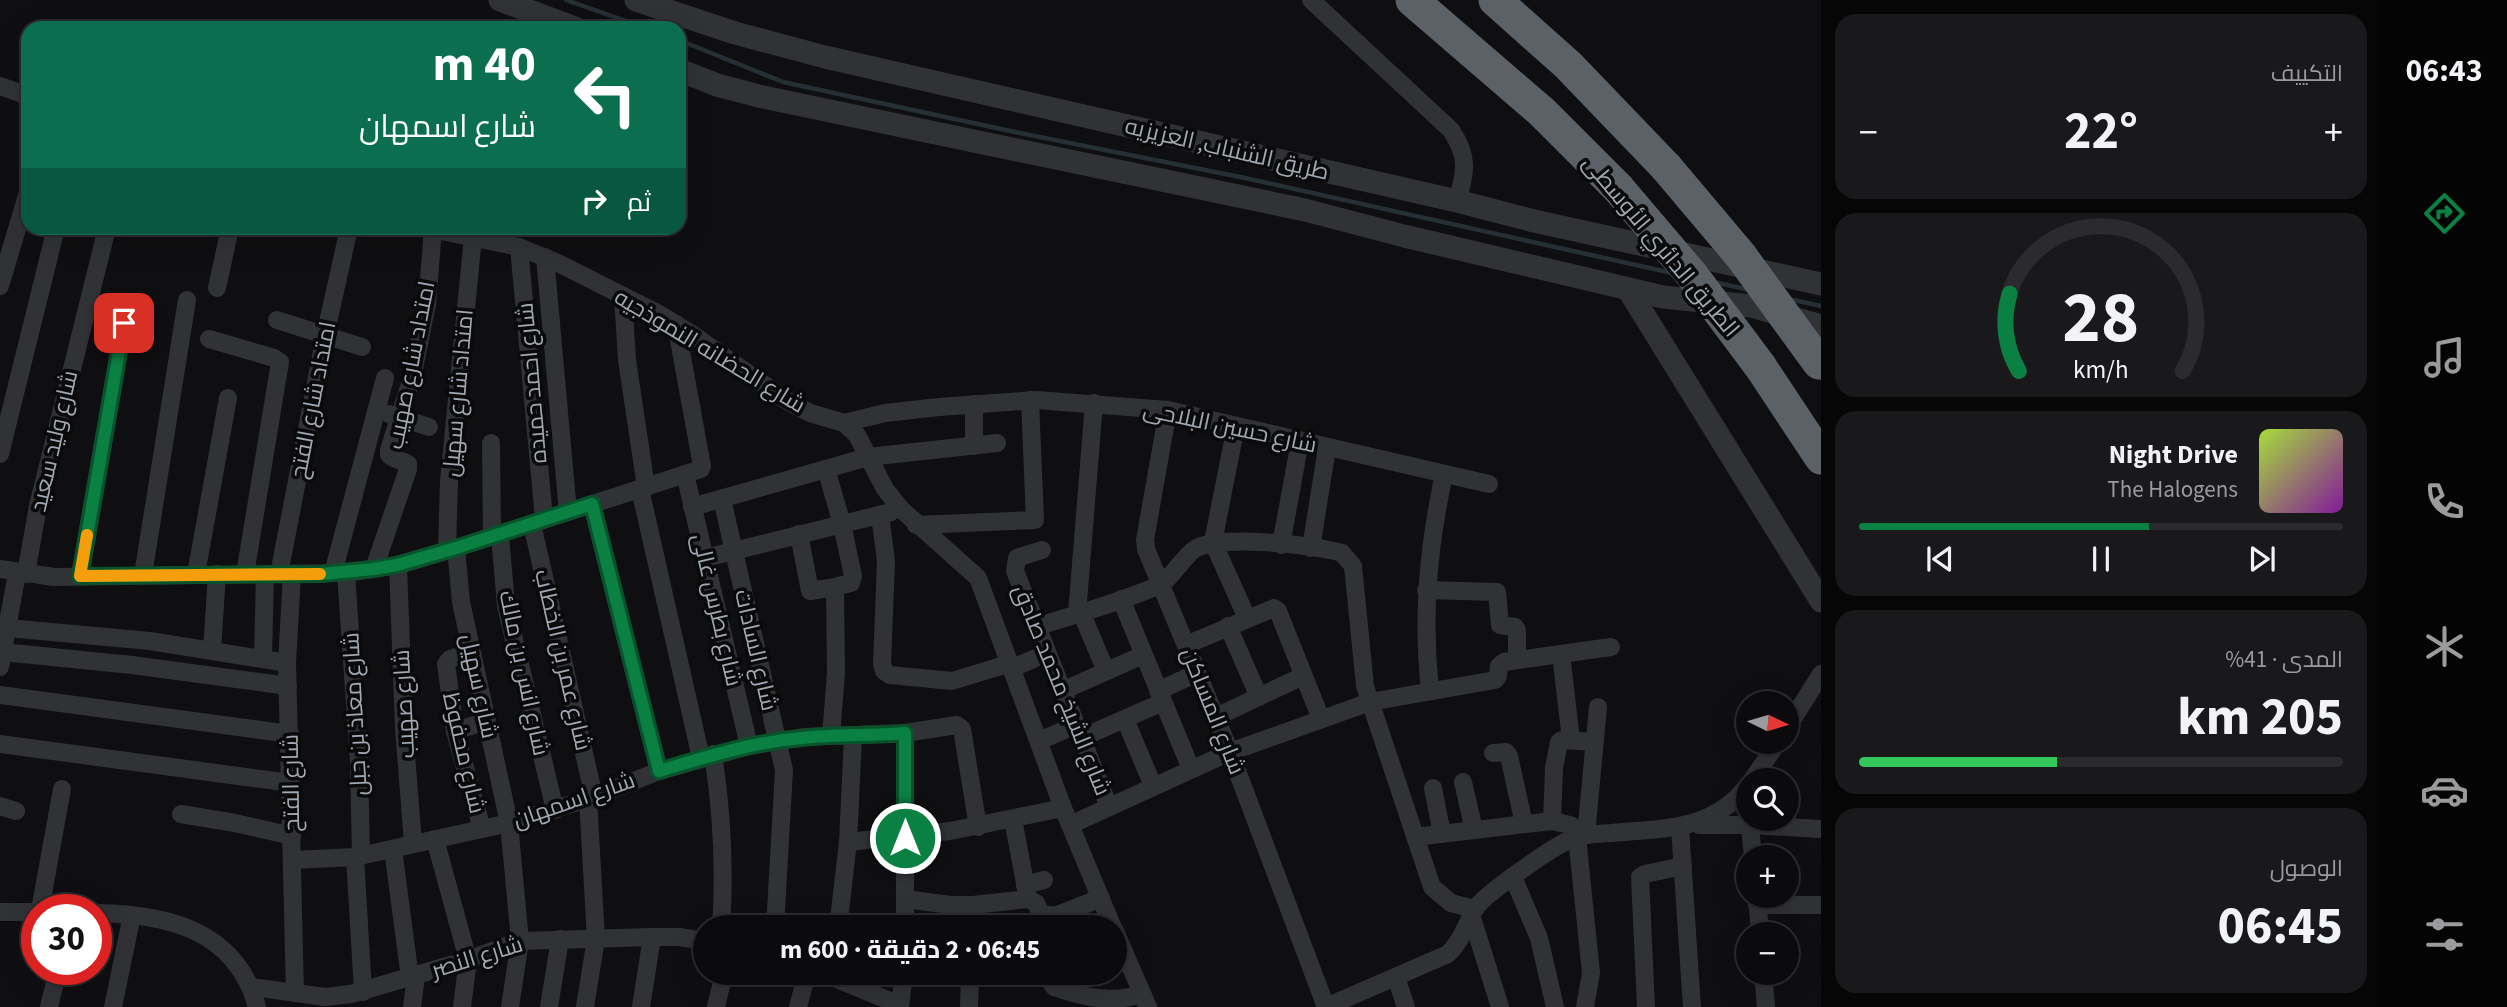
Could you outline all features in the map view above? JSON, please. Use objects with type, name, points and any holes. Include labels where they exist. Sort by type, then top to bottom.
[{"type":"highway","name":"الطريق الدائري الأوسطى","points":[[1412,0],[1542,112],[1618,188],[1692,275],[1760,366],[1821,458]]},
{"type":"highway","points":[[1495,0],[1568,65],[1666,167],[1741,256],[1820,364]]},
{"type":"street","points":[[500,0],[556,21]]},
{"type":"street","name":"طريق الشنباب, العزيزيه","points":[[636,0],[735,33],[825,57],[1548,224],[1821,284]]},
{"type":"street","points":[[1311,0],[1451,130],[1460,144],[1465,174],[1457,201]]},
{"type":"street","name":"طريق الشنباب, العزيزيه","points":[[686,73],[717,85],[763,97],[1305,211],[1672,299],[1751,306],[1821,326]]},
{"type":"street","points":[[0,86],[21,94]]},
{"type":"street","points":[[0,286],[21,216]]},
{"type":"street","points":[[0,454],[54,235]]},
{"type":"street","name":"شارع وليد سعيد","points":[[3,646],[14,572],[41,493],[105,235]]},
{"type":"street","points":[[217,288],[228,235]]},
{"type":"street","name":"امتداد شارع الفتح","points":[[279,574],[348,235]]},
{"type":"street","name":"امتداد شارع صهيب","points":[[374,569],[408,469],[408,464],[389,455],[412,378],[427,304],[430,235]]},
{"type":"street","name":"شارع الحضانه النموذجيه","points":[[468,235],[519,247],[545,257],[623,296],[676,324],[789,402],[810,413],[844,424]]},
{"type":"street","name":"امتداد شارع سهيل","points":[[451,549],[449,481],[473,236]]},
{"type":"street","name":"شارع احمد حميده","points":[[519,247],[538,521]]},
{"type":"street","points":[[545,257],[568,512]]},
{"type":"street","points":[[1628,289],[1821,601]]},
{"type":"street","points":[[623,296],[643,488],[720,803],[724,850],[722,915]]},
{"type":"street","points":[[143,575],[187,300]]},
{"type":"street","points":[[276,320],[362,347]]},
{"type":"street","points":[[80,576],[124,323]]},
{"type":"street","points":[[14,572],[54,577],[340,573],[374,569],[397,565],[496,536],[701,469],[676,324]]},
{"type":"street","points":[[209,339],[280,362],[245,574]]},
{"type":"street","name":"شارع معاذ بن جبل","points":[[370,996],[358,856],[359,762],[340,573],[385,378]]},
{"type":"street","points":[[196,574],[228,398]]},
{"type":"street","points":[[916,525],[1035,520],[1037,516],[1030,400]]},
{"type":"street","name":"شارع حسين البلاحى","points":[[844,424],[885,413],[974,404],[1030,400],[1094,403],[1168,410],[1489,484]]},
{"type":"street","points":[[1094,403],[1079,613],[1106,671]]},
{"type":"street","points":[[974,404],[974,446]]},
{"type":"street","points":[[376,409],[429,427]]},
{"type":"street","name":"شارع المساكن","points":[[1168,410],[1145,540],[1148,557],[1230,752],[1326,1007]]},
{"type":"street","points":[[844,424],[857,435],[885,489],[901,509],[978,578],[1067,816],[1108,915]]},
{"type":"street","points":[[1236,426],[1213,542],[1247,618]]},
{"type":"street","points":[[1281,545],[1300,441]]},
{"type":"street","name":"شارع انس بن مالك","points":[[491,443],[496,536],[506,606],[555,810]]},
{"type":"street","points":[[692,507],[868,457],[998,443]]},
{"type":"street","points":[[1311,548],[1327,448]]},
{"type":"street","points":[[799,534],[810,591],[851,583],[853,576],[842,524],[826,469]]},
{"type":"street","name":"شارع بطرس غالى","points":[[685,474],[749,746]]},
{"type":"street","points":[[1430,691],[1425,630],[1426,590],[1431,540],[1444,474]]},
{"type":"street","name":"شارع السادات","points":[[722,499],[777,741],[784,785],[776,915]]},
{"type":"street","points":[[592,504],[659,771]]},
{"type":"street","points":[[705,558],[901,509]]},
{"type":"street","points":[[880,514],[886,561],[882,664],[884,671],[890,675],[952,681],[1046,653]]},
{"type":"street","name":"شارع عمر بن الخطاب","points":[[538,521],[591,798],[596,939],[585,1007]]},
{"type":"street","points":[[1036,627],[1161,585],[1182,559],[1198,547],[1213,542],[1240,541],[1342,553],[1353,566],[1365,686],[1433,887],[1451,903],[1473,914],[1500,1007]]},
{"type":"street","name":"شارع سهيل","points":[[451,549],[509,822],[520,941],[510,1007]]},
{"type":"street","name":"شارع الشيخ محمد صادق","points":[[1042,550],[1017,558],[1015,564],[1046,653],[1109,807]]},
{"type":"street","name":"شارع صهيب","points":[[397,565],[404,729],[413,843]]},
{"type":"street","points":[[212,650],[217,574]]},
{"type":"street","points":[[263,658],[279,574]]},
{"type":"street","name":"شارع الفتح","points":[[279,574],[288,663],[295,993]]},
{"type":"street","points":[[831,736],[836,673],[836,587]]},
{"type":"street","points":[[1426,590],[1497,592],[1500,625],[1515,627],[1517,630],[1517,660]]},
{"type":"street","points":[[1121,599],[1191,769]]},
{"type":"street","points":[[1186,645],[1269,608],[1278,611],[1321,719]]},
{"type":"street","points":[[1228,626],[1259,697]]},
{"type":"street","points":[[3,646],[94,635],[288,663]]},
{"type":"street","points":[[3,646],[288,686]]},
{"type":"street","points":[[848,842],[905,838],[1013,819],[1067,816],[1109,807],[1230,752],[1370,702],[1494,680],[1499,676],[1500,664],[1517,660],[1611,647]]},
{"type":"street","name":"شارع محفوظ","points":[[471,652],[446,661],[454,731],[482,829]]},
{"type":"street","points":[[1560,654],[1571,740]]},
{"type":"street","points":[[1062,691],[1143,655]]},
{"type":"street","points":[[1039,741],[1125,719],[1198,673]]},
{"type":"street","points":[[1799,709],[1821,674]]},
{"type":"street","points":[[1216,717],[1303,676]]},
{"type":"street","points":[[0,695],[290,734]]},
{"type":"street","points":[[1585,1007],[1591,974],[1581,836],[1598,707]]},
{"type":"street","points":[[1125,719],[1153,786]]},
{"type":"street","points":[[454,731],[487,721]]},
{"type":"street","name":"شارع اسمهان","points":[[292,860],[358,856],[482,829],[555,810],[659,771],[749,746],[777,741],[905,733],[960,726],[978,827]]},
{"type":"street","points":[[905,733],[905,915]]},
{"type":"street","points":[[840,915],[848,842],[853,737]]},
{"type":"street","points":[[1552,821],[1554,768],[1559,742],[1594,742]]},
{"type":"street","points":[[0,744],[291,783]]},
{"type":"street","points":[[1493,753],[1506,752],[1509,755],[1524,824]]},
{"type":"street","points":[[1464,782],[1474,830]]},
{"type":"street","points":[[1433,788],[1442,834]]},
{"type":"street","points":[[41,894],[62,789]]},
{"type":"street","points":[[1686,826],[1718,813],[1736,800]]},
{"type":"street","points":[[181,814],[292,836]]},
{"type":"street","points":[[1013,819],[1027,892],[1042,915]]},
{"type":"street","points":[[1416,837],[1552,821],[1570,825],[1581,836]]},
{"type":"street","points":[[1326,1007],[1448,954],[1459,943],[1473,914],[1489,895],[1555,848],[1581,836],[1686,826],[1736,825]]},
{"type":"street","points":[[1686,826],[1683,866],[1692,1007]]},
{"type":"street","points":[[1799,827],[1821,828]]},
{"type":"street","points":[[435,839],[468,960],[462,1007]]},
{"type":"street","points":[[394,849],[413,977],[412,1007]]},
{"type":"street","points":[[1646,1007],[1640,877],[1683,866]]},
{"type":"street","points":[[1513,877],[1539,938],[1555,1007]]},
{"type":"street","points":[[905,899],[962,905],[1027,892],[1044,880]]},
{"type":"street","points":[[1066,915],[1101,898]]},
{"type":"street","points":[[1799,904],[1821,905]]},
{"type":"street","points":[[0,912],[21,911]]},
{"type":"street","points":[[112,914],[170,922],[214,941],[242,969],[257,1007]]},
{"type":"street","points":[[113,1007],[132,915]]},
{"type":"street","points":[[641,1007],[652,937]]},
{"type":"street","name":"شارع النصر","points":[[251,987],[295,993],[325,1002],[370,996],[413,977],[520,941],[652,937],[693,939]]},
{"type":"street","points":[[549,1007],[560,939]]},
{"type":"street","points":[[1127,960],[1144,1000]]},
{"type":"street","points":[[1396,977],[1406,1007]]},
{"type":"street","points":[[49,1007],[54,985]]},
{"type":"street","points":[[716,1007],[721,985]]},
{"type":"street","points":[[798,1007],[804,985]]},
{"type":"street","points":[[853,985],[900,1006],[903,985]]},
{"type":"street","points":[[969,1007],[970,985]]},
{"type":"street","points":[[1053,985],[1105,1004],[1128,998],[1144,1000]]},
{"type":"street","points":[[1764,985],[1766,1007]]},
{"type":"waterway","points":[[566,0],[626,21]]},
{"type":"waterway","points":[[686,43],[783,82],[1245,178],[1672,273]]},
{"type":"waterway","points":[[1714,282],[1750,290]]},
{"type":"waterway","points":[[1789,299],[1821,306]]},
{"type":"slow traffic","points":[[87,535],[80,576],[320,574]]},
{"type":"route","points":[[124,323],[80,576],[346,573],[397,565],[500,535],[592,504],[659,771],[713,754],[777,741],[804,737],[905,733],[905,838]]}]
